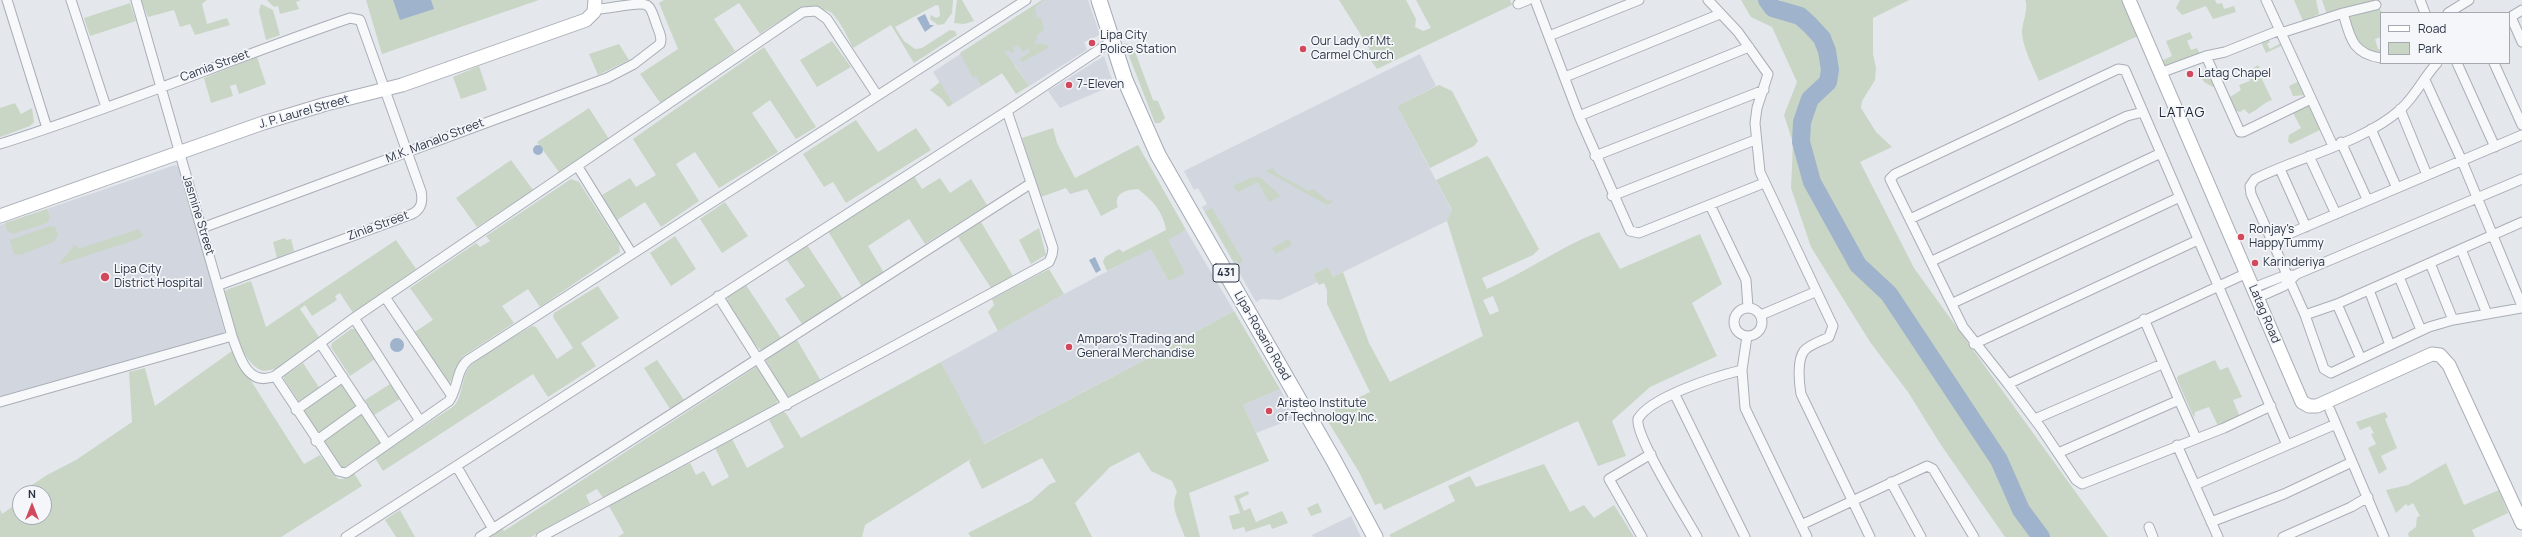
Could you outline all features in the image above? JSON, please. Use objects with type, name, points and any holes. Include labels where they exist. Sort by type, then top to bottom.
[{"type":"main road","name":"Lipa-Rosario Road","points":[[1099,0],[1134,102],[1158,155],[1333,459],[1375,537]]},
{"type":"street","points":[[7,0],[47,128]]},
{"type":"street","points":[[71,0],[106,107]]},
{"type":"street","name":"Jasmine Street","points":[[136,0],[219,285],[232,336],[241,362],[250,373],[262,378],[275,376]]},
{"type":"street","points":[[877,95],[827,18],[822,13],[809,10],[793,17],[578,167],[354,318],[275,376],[316,441],[341,474],[350,470],[420,421],[452,396],[461,368],[468,360],[1026,0]]},
{"type":"street","points":[[1518,4],[1528,0]]},
{"type":"street","points":[[1534,0],[1595,156],[1627,228],[1632,233],[1710,205],[1764,183]]},
{"type":"street","points":[[1549,36],[1639,0]]},
{"type":"street","points":[[1708,0],[1749,47],[1768,74],[1757,108],[1755,140],[1764,183],[1815,292],[1832,322],[1832,330],[1829,337],[1804,351],[1800,374],[1801,394],[1870,537]]},
{"type":"street","name":"Latag Road","points":[[2129,0],[2302,402],[2309,406],[2317,406],[2432,354],[2440,355],[2449,365],[2522,523]]},
{"type":"street","points":[[2266,0],[2311,99],[2367,199]]},
{"type":"street","points":[[2420,0],[2425,12]]},
{"type":"street","points":[[2450,12],[2469,0]]},
{"type":"street","name":"M.K. Manalo Street","points":[[202,228],[408,153],[607,78],[648,55],[661,42],[650,9],[646,5],[639,3],[609,9],[595,4]]},
{"type":"street","name":"J. P. Laurel Street","points":[[0,216],[180,154],[277,118],[326,104],[386,90],[586,20],[592,15],[595,4]]},
{"type":"street","points":[[2160,73],[2206,56],[2225,52],[2281,32],[2343,13],[2376,5]]},
{"type":"street","points":[[2522,10],[2510,17],[2522,42]]},
{"type":"street","points":[[2343,13],[2354,46],[2368,54],[2380,58]]},
{"type":"street","points":[[1565,77],[1720,14]]},
{"type":"street","name":"Camia Street","points":[[0,144],[106,107],[260,49],[354,18],[363,23],[386,90]]},
{"type":"street","points":[[346,537],[457,467],[1112,41]]},
{"type":"street","points":[[1579,116],[1749,47]]},
{"type":"street","points":[[2206,56],[2240,132],[2243,132],[2311,99]]},
{"type":"street","points":[[2424,80],[2478,197],[2522,307],[2453,320],[2421,330],[2331,373],[2324,368],[2305,315],[2288,279],[2250,186],[2255,179],[2371,128],[2400,109],[2436,64]]},
{"type":"street","points":[[2457,64],[2495,147]]},
{"type":"street","points":[[2494,64],[2522,125]]},
{"type":"street","points":[[2271,406],[2082,484],[2076,480],[2035,419],[1974,344],[1963,327],[1932,261],[1891,184],[1892,176],[2118,69],[2127,72],[2143,112],[2271,406],[2287,445]]},
{"type":"street","name":"Zinia Street","points":[[219,285],[416,212],[422,203],[422,194],[386,90]]},
{"type":"street","points":[[1595,156],[1764,90]]},
{"type":"street","points":[[2400,109],[2427,175]]},
{"type":"street","points":[[541,537],[787,405],[1048,262],[1052,255],[1052,248],[1006,111]]},
{"type":"street","points":[[1910,219],[2127,116],[2143,112]]},
{"type":"street","points":[[2371,128],[2396,186]]},
{"type":"street","points":[[2272,241],[2336,214],[2396,186],[2462,161],[2522,135]]},
{"type":"street","points":[[1612,196],[1755,140]]},
{"type":"street","points":[[1932,261],[2161,153]]},
{"type":"street","points":[[2309,156],[2336,214]]},
{"type":"street","points":[[578,167],[632,254]]},
{"type":"street","points":[[2280,169],[2306,227]]},
{"type":"street","points":[[2255,293],[2522,179]]},
{"type":"street","points":[[480,537],[1030,184]]},
{"type":"street","points":[[1953,303],[2180,197]]},
{"type":"street","points":[[1710,205],[1746,280],[1748,308]]},
{"type":"street","points":[[2305,315],[2337,304],[2522,222]]},
{"type":"street","points":[[1974,344],[2198,240]]},
{"type":"street","points":[[2461,249],[2488,314]]},
{"type":"street","points":[[2430,263],[2453,320]]},
{"type":"street","points":[[2008,384],[2218,284],[2247,273]]},
{"type":"street","points":[[2399,276],[2421,330]]},
{"type":"street","points":[[2368,290],[2390,345]]},
{"type":"street","points":[[1761,316],[1815,292]]},
{"type":"street","points":[[718,296],[787,405]]},
{"type":"street","points":[[385,297],[452,396]]},
{"type":"street","points":[[2337,304],[2361,359]]},
{"type":"street","points":[[1748,308],[1756,309],[1761,316],[1762,324],[1759,332],[1747,336],[1738,332],[1734,324],[1739,311],[1748,308]]},
{"type":"street","points":[[354,318],[420,421]]},
{"type":"street","points":[[2144,319],[2162,364],[2196,438]]},
{"type":"street","points":[[0,402],[232,336]]},
{"type":"street","points":[[1747,336],[1742,370],[1745,408],[1807,537]]},
{"type":"street","points":[[320,343],[343,376],[386,444]]},
{"type":"street","points":[[2035,419],[2162,364]]},
{"type":"street","points":[[1697,537],[1639,432],[1638,419],[1650,406],[1742,370]]},
{"type":"street","points":[[296,410],[343,376]]},
{"type":"street","points":[[1675,395],[1745,537]]},
{"type":"street","points":[[2058,453],[2179,400]]},
{"type":"street","points":[[316,441],[363,407]]},
{"type":"street","points":[[2330,410],[2384,537]]},
{"type":"street","points":[[2195,485],[2336,424]]},
{"type":"street","points":[[2178,445],[2218,537]]},
{"type":"street","points":[[1642,537],[1609,479],[1651,454]]},
{"type":"street","points":[[2211,522],[2284,494],[2352,462]]},
{"type":"street","points":[[1801,525],[1924,466],[1932,468],[1974,537]]},
{"type":"street","points":[[457,467],[493,529]]},
{"type":"street","points":[[1891,482],[1920,537]]},
{"type":"street","points":[[2283,537],[2351,507],[2368,497]]},
{"type":"street","points":[[2149,527],[2153,537]]},
{"type":"shaded area","points":[[1042,0],[1088,0],[1100,35],[1084,42],[1087,50],[1029,86],[1015,65],[953,104],[933,72]]},
{"type":"shaded area","points":[[1420,54],[1436,86],[1397,106],[1452,211],[1447,221],[1333,277],[1328,267],[1313,274],[1318,282],[1280,300],[1261,299],[1256,302],[1202,207],[1207,204],[1198,188],[1194,190],[1184,171]]},
{"type":"shaded area","points":[[1104,56],[1114,85],[1060,108],[1048,91]]},
{"type":"shaded area","name":"Lipa City District Hospital","points":[[175,165],[180,168],[225,333],[0,399],[0,225]]},
{"type":"shaded area","name":"Amparo's Trading and General Merchandise","points":[[1186,230],[1234,311],[1141,362],[983,444],[941,362],[1064,294]]},
{"type":"shaded area","name":"Aristeo Institute of Technology Inc.","points":[[1280,389],[1295,418],[1256,433],[1243,405]]},
{"type":"shaded area","points":[[1351,516],[1361,537],[1313,537],[1312,535]]},
{"type":"green space","points":[[141,0],[207,0],[202,4],[207,24],[227,18],[230,25],[195,35],[190,24],[180,27],[174,10],[148,17]]},
{"type":"green space","points":[[267,0],[301,0],[296,2],[299,9],[280,14],[278,6],[274,7]]},
{"type":"green space","points":[[366,0],[539,0],[382,54]]},
{"type":"green space","points":[[664,0],[953,0],[952,13],[944,24],[938,25],[930,19],[931,15],[936,18],[940,16],[939,6],[936,5],[895,27],[904,41],[915,49],[922,48],[950,30],[955,31],[957,35],[914,63],[891,25],[853,48],[844,30],[832,13],[815,9],[805,11],[785,18],[760,34],[739,3],[714,19],[735,51],[661,104],[640,74],[678,49],[659,3]]},
{"type":"green space","points":[[957,0],[962,0],[974,21],[964,24],[954,23]]},
{"type":"green space","points":[[1044,0],[1035,7],[1037,18],[1041,18],[1044,30],[1037,35],[1037,39],[1035,40],[1036,44],[1042,43],[1043,45],[1047,45],[1048,48],[1022,62],[1020,59],[1030,52],[1028,48],[1023,52],[1018,45],[1013,48],[1014,51],[1011,53],[1009,50],[1005,52],[1029,86],[1016,94],[1002,73],[981,86],[976,76],[973,78],[960,53]]},
{"type":"green space","points":[[1339,0],[1406,0],[1416,19],[1415,27],[1423,31],[1431,28],[1416,0],[1510,0],[1512,5],[1377,69],[1370,59],[1369,48]]},
{"type":"green space","points":[[1741,0],[1909,0],[1873,18],[1873,54],[1876,68],[1875,80],[1862,101],[1861,108],[1876,132],[1892,147],[1860,162],[1914,268],[2108,537],[2005,537],[1941,445],[1908,392],[1870,342],[1811,247],[1791,188],[1793,143],[1784,115],[1797,82],[1772,27],[1751,17]]},
{"type":"green space","points":[[2025,0],[2122,0],[2138,36],[2039,81],[2024,45],[2022,29],[2026,11]]},
{"type":"green space","points":[[2180,0],[2215,0],[2217,4],[2222,3],[2224,9],[2234,6],[2236,12],[2213,19],[2206,6],[2182,15],[2176,8]]},
{"type":"green space","points":[[2294,0],[2316,0],[2319,14],[2303,21]]},
{"type":"green space","points":[[2322,0],[2377,0],[2327,14]]},
{"type":"green space","points":[[130,3],[136,21],[90,36],[84,18]]},
{"type":"green space","points":[[261,4],[273,10],[280,35],[266,40],[259,11]]},
{"type":"green space","points":[[2379,7],[2382,12],[2380,12],[2380,37],[2375,39],[2378,49],[2380,49],[2380,55],[2366,50],[2361,46],[2354,36],[2346,15]]},
{"type":"green space","points":[[2190,32],[2193,38],[2187,41],[2191,50],[2197,48],[2200,54],[2165,69],[2161,61],[2172,56],[2166,41]]},
{"type":"green space","points":[[2279,37],[2283,45],[2266,53],[2261,42],[2268,38],[2270,42],[2267,44],[2270,49],[2281,43],[2277,38]]},
{"type":"green space","points":[[832,41],[851,67],[817,87],[800,60]]},
{"type":"green space","points":[[1124,43],[1133,46],[1153,100],[1158,101],[1165,118],[1160,123],[1155,123]]},
{"type":"green space","points":[[619,44],[629,60],[598,75],[589,54]]},
{"type":"green space","points":[[764,47],[816,127],[796,139],[770,100],[752,113],[778,152],[719,188],[695,152],[676,164],[699,201],[661,227],[645,202],[617,220],[602,195],[630,178],[636,187],[656,175],[633,139]]},
{"type":"green space","points":[[257,57],[266,84],[239,94],[236,84],[230,86],[233,96],[211,103],[204,78]]},
{"type":"green space","points":[[2258,65],[2261,70],[2258,71],[2272,100],[2249,114],[2244,109],[2240,112],[2237,111],[2237,118],[2227,99],[2241,90],[2239,85],[2250,81],[2246,73]]},
{"type":"green space","points":[[479,66],[487,90],[461,99],[453,77]]},
{"type":"green space","points":[[2210,73],[2216,86],[2213,87],[2204,82],[2201,77]]},
{"type":"green space","points":[[2301,80],[2307,95],[2293,96],[2289,86]]},
{"type":"green space","points":[[940,82],[953,104],[948,107],[942,99],[930,90]]},
{"type":"green space","points":[[1439,85],[1452,91],[1478,141],[1474,146],[1430,168],[1397,106]]},
{"type":"green space","points":[[15,103],[21,114],[32,108],[34,122],[30,126],[0,137],[0,108]]},
{"type":"green space","points":[[2309,104],[2322,129],[2291,144],[2288,142],[2289,135],[2301,128],[2293,113]]},
{"type":"green space","points":[[589,108],[609,139],[559,172],[537,142]]},
{"type":"green space","points":[[856,120],[878,152],[916,128],[931,150],[846,203],[833,182],[824,187],[803,154]]},
{"type":"green space","points":[[1053,128],[1057,143],[1075,178],[1138,145],[1186,230],[1168,240],[1185,273],[1169,281],[1151,249],[1107,271],[1103,262],[1105,257],[1119,249],[1123,252],[1166,230],[1165,223],[1156,206],[1138,189],[1125,191],[1119,195],[1117,198],[1118,207],[1101,216],[1087,189],[1070,194],[1066,188],[1041,197],[1022,138]]},
{"type":"green space","points":[[1487,156],[1539,249],[1533,255],[1482,278],[1487,289],[1501,283],[1570,245],[1599,232],[1620,269],[1700,234],[1722,284],[1692,303],[1717,356],[1650,387],[1612,421],[1626,456],[1598,466],[1578,421],[1384,510],[1381,503],[1375,505],[1359,472],[1324,415],[1370,392],[1327,304],[1327,290],[1324,283],[1319,285],[1313,274],[1328,267],[1333,277],[1343,272],[1369,343],[1390,382],[1483,336],[1447,221],[1452,210],[1436,180]],"holes":[[[1493,296],[1499,311],[1490,315],[1483,300]]]},
{"type":"green space","points":[[511,160],[533,190],[477,227],[456,198]]},
{"type":"green space","points":[[1273,168],[1277,174],[1309,191],[1313,189],[1328,201],[1331,199],[1333,202],[1327,205],[1266,171]]},
{"type":"green space","points":[[914,176],[922,189],[940,178],[950,193],[971,179],[987,205],[925,244],[909,219],[868,246],[884,273],[862,287],[828,231]]},
{"type":"green space","points":[[1250,178],[1261,178],[1281,196],[1269,202],[1258,182],[1238,192],[1233,186]]},
{"type":"green space","points":[[571,179],[579,182],[619,244],[620,252],[540,307],[528,289],[502,306],[514,323],[463,356],[449,384],[413,333],[433,320],[410,288],[476,243],[480,247],[490,241],[486,236]]},
{"type":"green space","points":[[725,202],[748,236],[722,253],[700,219]]},
{"type":"green space","points":[[1212,208],[1243,261],[1238,264],[1237,261],[1234,262],[1205,212]]},
{"type":"green space","points":[[47,209],[50,218],[47,223],[13,234],[7,231],[5,223]]},
{"type":"green space","points":[[981,222],[1013,276],[991,288],[958,237]]},
{"type":"green space","points":[[50,226],[55,227],[58,235],[54,242],[20,255],[14,254],[10,240]]},
{"type":"green space","points":[[1039,228],[1046,255],[1031,264],[1019,240]]},
{"type":"green space","points":[[139,229],[143,236],[138,239],[58,265],[74,246],[77,245],[78,249]]},
{"type":"green space","points":[[675,236],[696,269],[671,286],[650,253]]},
{"type":"green space","points":[[285,238],[286,240],[291,239],[294,251],[277,258],[273,242]]},
{"type":"green space","points":[[1289,239],[1292,245],[1276,254],[1272,248]]},
{"type":"green space","points":[[396,240],[416,269],[353,313],[340,293],[335,296],[337,300],[312,316],[305,305],[300,309],[319,337],[276,369],[263,371],[254,366],[247,358],[241,348],[233,325],[225,292],[226,290],[251,281],[266,327]]},
{"type":"green space","points":[[807,245],[843,299],[802,324],[785,299],[805,286],[786,259]]},
{"type":"green space","points":[[1049,269],[1064,294],[998,331],[988,312],[994,305],[992,299]]},
{"type":"green space","points":[[746,285],[781,338],[761,350],[754,344],[727,301],[728,296]]},
{"type":"green space","points":[[598,286],[619,318],[581,343],[596,366],[548,397],[533,374],[383,471],[375,458],[454,406],[459,398],[466,373],[472,364],[508,340],[532,326],[536,327],[557,359],[573,348],[553,317],[554,313]]},
{"type":"green space","points":[[1234,311],[1280,389],[1243,405],[1269,461],[1189,493],[1200,537],[1185,537],[1175,509],[1174,503],[1177,492],[1172,481],[1151,471],[1139,452],[1110,467],[1075,503],[1092,537],[971,537],[968,533],[1031,501],[1050,484],[1056,482],[1042,458],[982,489],[969,462],[971,459],[865,525],[862,537],[618,537],[624,533],[609,506],[690,463],[696,475],[704,471],[712,486],[729,477],[715,448],[732,439],[747,468],[784,447],[769,420],[783,412],[786,413],[801,438],[941,362],[984,444],[1141,362]]},
{"type":"green space","points":[[351,329],[356,329],[375,359],[350,376],[331,347],[332,343]]},
{"type":"green space","points":[[797,340],[821,381],[790,398],[786,396],[766,361],[768,357]]},
{"type":"green space","points":[[232,351],[304,464],[320,455],[338,479],[343,479],[354,473],[362,486],[281,537],[0,537],[0,509],[2,514],[12,507],[12,525],[52,525],[52,485],[32,485],[47,475],[76,460],[132,422],[129,372],[145,368],[155,406]]},
{"type":"green space","points":[[657,360],[684,400],[670,409],[644,368]]},
{"type":"green space","points":[[2215,360],[2220,370],[2228,367],[2242,397],[2233,400],[2240,417],[2218,426],[2209,407],[2195,412],[2194,418],[2177,379],[2178,376]]},
{"type":"green space","points":[[303,363],[320,389],[299,402],[284,379],[284,376]]},
{"type":"green space","points":[[756,367],[761,370],[778,400],[775,407],[603,498],[597,489],[586,495],[590,504],[531,537],[488,537],[502,528],[504,531]]},
{"type":"green space","points":[[341,382],[357,406],[321,434],[317,434],[302,412],[302,409]]},
{"type":"green space","points":[[390,384],[400,399],[374,415],[365,400]]},
{"type":"green space","points":[[2385,412],[2388,417],[2385,419],[2397,448],[2381,456],[2387,469],[2379,474],[2368,448],[2376,444],[2371,434],[2374,433],[2370,426],[2360,430],[2356,422]]},
{"type":"green space","points":[[358,414],[362,414],[380,443],[343,468],[324,445],[323,441]]},
{"type":"green space","points":[[2446,463],[2464,505],[2499,490],[2508,513],[2472,530],[2475,537],[2409,537],[2408,533],[2416,527],[2417,517],[2420,516],[2413,503],[2408,506],[2406,504],[2396,513],[2386,490],[2408,485]]},
{"type":"green space","points":[[1544,464],[1570,512],[1584,505],[1594,518],[1614,505],[1634,537],[1391,537],[1389,535],[1455,501],[1448,486],[1470,476],[1476,487]]},
{"type":"green space","points":[[1248,491],[1249,494],[1239,499],[1244,511],[1250,508],[1256,522],[1282,511],[1288,523],[1272,529],[1270,524],[1246,532],[1244,527],[1233,530],[1229,516],[1240,513],[1234,496]]},
{"type":"green space","points":[[1318,503],[1322,512],[1311,516],[1307,508]]},
{"type":"green space","points":[[400,510],[415,537],[396,537],[385,520]]},
{"type":"water","points":[[393,0],[431,0],[434,9],[400,20]]},
{"type":"water","points":[[925,14],[930,25],[934,25],[925,32],[917,18]]},
{"type":"water","points":[[536,145],[540,145],[542,146],[542,154],[536,155],[533,152],[533,148]]},
{"type":"water","points":[[1095,257],[1101,270],[1096,273],[1089,260]]},
{"type":"water","points":[[394,338],[400,338],[404,342],[404,348],[400,352],[394,352],[390,348],[390,342]]},
{"type":"waterway","points":[[1767,0],[1773,8],[1800,16],[1822,38],[1827,51],[1830,70],[1828,82],[1810,99],[1802,122],[1801,142],[1812,182],[1858,265],[1889,294],[1999,460],[2021,510],[2041,537]]},
{"type":"place","name":"Lipa City Police Station","points":[[1092,43]]},
{"type":"place","name":"Our Lady of Mt. Carmel Church","points":[[1303,49]]},
{"type":"place","name":"Latag Chapel","points":[[2190,74]]},
{"type":"place","name":"7-Eleven","points":[[1069,85]]},
{"type":"place","name":"Ronjay's HappyTummy","points":[[2241,237]]},
{"type":"place","name":"Karinderiya","points":[[2255,263]]},
{"type":"place","name":"Lipa City District Hospital","points":[[105,277]]},
{"type":"place","name":"Amparo's Trading and General Merchandise","points":[[1069,347]]},
{"type":"place","name":"Aristeo Institute of Technology Inc.","points":[[1269,411]]},
{"type":"district","name":"LATAG","points":[[2182,113]]}]
